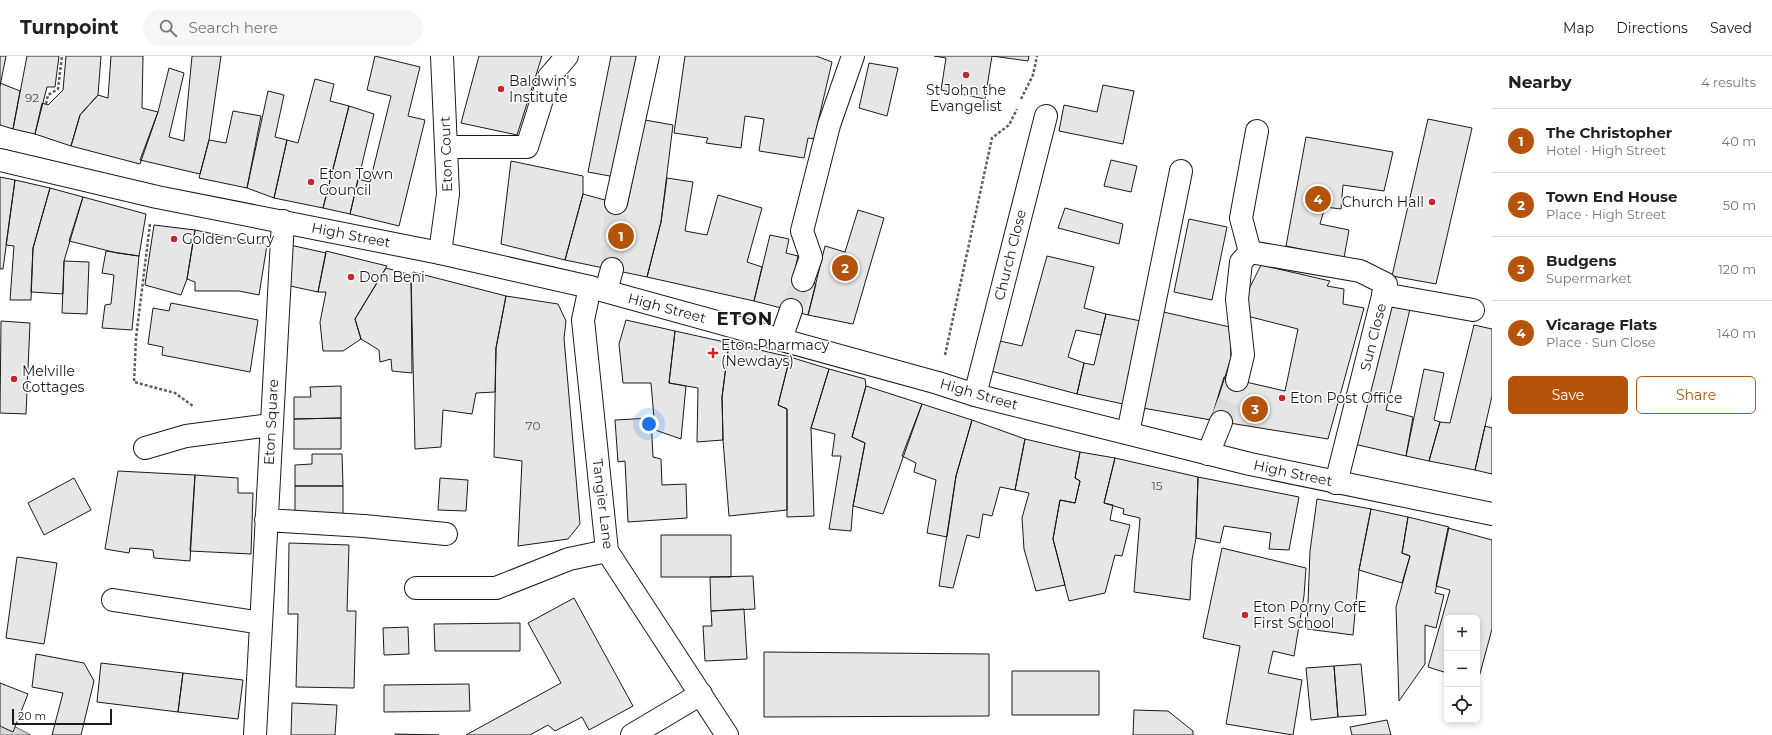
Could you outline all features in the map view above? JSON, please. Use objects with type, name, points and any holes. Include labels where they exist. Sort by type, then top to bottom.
[{"type":"street","name":"Eton Court","points":[[440,253],[448,194],[442,56]]},
{"type":"street","points":[[446,147],[527,147],[549,77],[567,56]]},
{"type":"street","points":[[616,203],[648,56]]},
{"type":"street","points":[[803,280],[811,257],[802,231],[829,125],[853,56]]},
{"type":"street","name":"Church Close","points":[[975,395],[1046,116]]},
{"type":"street","points":[[1250,252],[1241,218],[1257,131]]},
{"type":"street","name":"High Street","points":[[0,160],[157,197],[440,253],[598,289],[938,383],[975,395],[1208,454],[1336,483],[1492,514]]},
{"type":"street","points":[[1128,433],[1181,171]]},
{"type":"street","name":"Eton Square","points":[[255,735],[283,222]]},
{"type":"street","points":[[1250,252],[1360,271],[1385,289],[1473,310]]},
{"type":"street","points":[[1237,380],[1242,355],[1237,299],[1241,262],[1250,252]]},
{"type":"street","name":"Tangier Lane","points":[[612,270],[598,289],[582,320],[607,551],[728,735]]},
{"type":"street","name":"Sun Close","points":[[1336,483],[1385,289]]},
{"type":"street","points":[[781,339],[791,310]]},
{"type":"street","points":[[1208,454],[1221,422]]},
{"type":"street","points":[[146,448],[186,436],[271,424]]},
{"type":"street","points":[[266,520],[364,526],[446,534]]},
{"type":"street","points":[[416,588],[496,588],[569,559],[607,551]]},
{"type":"street","points":[[112,600],[261,622]]},
{"type":"street","points":[[632,735],[701,694]]},
{"type":"path","points":[[46,104],[48,95],[58,89],[62,56]]},
{"type":"path","points":[[938,383],[948,346],[992,138],[1009,125],[1033,75],[1037,56]]},
{"type":"path","points":[[157,197],[151,219],[136,338],[134,382],[175,393],[228,430]]},
{"type":"shaded area","points":[[0,719],[2,720],[31,735],[0,735]]},
{"type":"building","points":[[0,56],[6,56],[0,86]]},
{"type":"building","points":[[27,56],[59,56],[55,87],[47,87],[35,134],[13,129]]},
{"type":"building","points":[[66,56],[101,56],[98,95],[80,115],[71,146],[35,134],[42,103],[48,105],[63,90]]},
{"type":"building","points":[[111,56],[143,56],[142,108],[158,112],[140,164],[71,146],[80,115],[98,95],[108,98]]},
{"type":"building","points":[[192,56],[221,56],[209,140],[200,174],[140,160],[158,112],[169,68],[184,73],[169,137],[184,141]]},
{"type":"building","points":[[375,56],[420,67],[408,116],[425,120],[399,226],[350,214],[358,179],[370,182],[391,96],[367,90]]},
{"type":"building","name":"Baldwin's Institute","points":[[479,56],[542,56],[517,135],[461,123]]},
{"type":"building","points":[[611,56],[638,56],[615,177],[588,172]]},
{"type":"building","points":[[685,56],[816,56],[832,62],[814,139],[808,138],[804,158],[759,151],[764,119],[745,116],[741,148],[706,143],[708,138],[674,133]]},
{"type":"building","name":"St John the Evangelist","points":[[934,56],[992,56],[985,99],[941,90],[946,58]]},
{"type":"building","points":[[992,56],[1029,56],[1028,61]]},
{"type":"building","points":[[869,63],[898,68],[887,116],[859,108]]},
{"type":"building","points":[[315,79],[334,84],[330,101],[349,106],[323,208],[274,198],[287,140],[298,143]]},
{"type":"building","points":[[0,83],[20,91],[13,129],[0,125]]},
{"type":"building","points":[[1103,85],[1134,91],[1123,144],[1059,131],[1064,105],[1097,112]]},
{"type":"building","points":[[268,91],[284,95],[275,137],[287,140],[274,198],[247,188]]},
{"type":"building","points":[[349,106],[374,114],[350,214],[323,208]]},
{"type":"building","points":[[233,111],[261,116],[247,188],[199,178],[209,140],[226,143]]},
{"type":"building","name":"Church Hall","points":[[1428,119],[1472,128],[1436,284],[1392,276]]},
{"type":"building","points":[[645,120],[673,125],[661,222],[647,277],[565,260],[583,194],[627,206]]},
{"type":"building","points":[[1306,137],[1393,152],[1384,191],[1343,185],[1341,209],[1325,207],[1320,224],[1349,230],[1344,258],[1286,246]]},
{"type":"building","points":[[1111,160],[1137,166],[1131,192],[1104,186]]},
{"type":"building","points":[[511,161],[583,176],[583,194],[565,260],[501,244]]},
{"type":"building","points":[[0,177],[15,180],[3,269],[0,269]]},
{"type":"building","points":[[667,178],[693,182],[685,231],[707,235],[718,195],[762,208],[747,262],[762,267],[754,301],[647,277],[661,222]]},
{"type":"building","points":[[15,180],[50,188],[33,248],[31,300],[10,300],[14,246],[6,245]]},
{"type":"building","points":[[50,188],[83,197],[64,261],[63,294],[31,292],[33,248]]},
{"type":"building","points":[[83,197],[146,214],[139,256],[117,253],[69,241]]},
{"type":"building","points":[[1065,208],[1123,224],[1119,244],[1058,228]]},
{"type":"building","points":[[858,210],[884,218],[853,324],[808,315],[825,246],[845,252]]},
{"type":"building","points":[[1189,219],[1227,227],[1212,300],[1174,292]]},
{"type":"building","points":[[154,225],[195,230],[187,279],[181,295],[145,285]]},
{"type":"building","points":[[195,230],[267,245],[259,295],[239,291],[195,291],[195,282],[187,279]]},
{"type":"building","points":[[770,235],[789,239],[786,253],[798,256],[793,278],[816,284],[808,315],[754,301]]},
{"type":"building","points":[[290,245],[326,253],[318,292],[281,284]]},
{"type":"building","points":[[106,251],[139,256],[132,330],[102,328],[105,305],[111,304],[114,275],[102,273]]},
{"type":"building","points":[[326,251],[387,266],[355,319],[361,339],[343,351],[323,351],[320,322],[326,292],[318,292]]},
{"type":"building","points":[[1047,256],[1094,267],[1084,308],[1106,314],[1101,335],[1076,330],[1068,357],[1084,363],[1077,394],[991,371],[1000,341],[1022,346]]},
{"type":"building","points":[[64,261],[89,262],[87,314],[62,313]]},
{"type":"building","points":[[1261,265],[1330,281],[1327,286],[1344,289],[1343,304],[1364,308],[1328,439],[1211,420],[1224,377],[1285,391],[1298,329],[1247,316],[1248,291]]},
{"type":"building","points":[[386,268],[411,275],[412,373],[392,371],[391,359],[380,362],[379,350],[361,339],[355,319]]},
{"type":"building","points":[[413,272],[506,296],[496,348],[495,392],[476,393],[472,414],[443,410],[441,447],[415,449],[411,275]]},
{"type":"building","points":[[506,296],[558,304],[566,321],[564,338],[580,524],[568,539],[518,546],[522,461],[494,457],[496,348]]},
{"type":"building","points":[[171,303],[258,320],[250,372],[162,355],[163,347],[148,344],[153,308],[169,311]]},
{"type":"building","points":[[1385,305],[1410,309],[1386,410],[1413,417],[1406,456],[1354,444]]},
{"type":"building","points":[[1159,311],[1230,327],[1231,358],[1211,420],[1137,407]]},
{"type":"building","points":[[1106,314],[1141,321],[1123,404],[1077,394],[1084,363],[1094,365]]},
{"type":"building","points":[[626,320],[675,331],[669,383],[686,386],[681,439],[655,430],[651,383],[623,383],[619,344]]},
{"type":"building","name":"Melville Cottages","points":[[1,321],[30,323],[26,414],[0,413]]},
{"type":"building","points":[[1474,325],[1492,329],[1492,396],[1475,470],[1429,461],[1440,422],[1450,423]]},
{"type":"building","points":[[675,331],[729,343],[722,397],[723,440],[697,442],[698,388],[669,383]]},
{"type":"building","points":[[729,343],[790,357],[778,405],[787,409],[787,510],[729,516],[723,440],[722,397]]},
{"type":"building","points":[[790,357],[829,369],[811,428],[814,516],[787,517],[787,409],[778,405]]},
{"type":"building","points":[[829,369],[865,379],[866,386],[852,437],[865,443],[853,506],[851,531],[829,529],[841,456],[832,456],[835,434],[811,428]]},
{"type":"building","points":[[1424,369],[1444,373],[1434,420],[1440,422],[1429,461],[1406,456]]},
{"type":"building","points":[[341,386],[341,418],[294,419],[294,397],[311,397],[310,387]]},
{"type":"building","points":[[866,386],[922,404],[883,514],[853,506],[865,443],[852,437]]},
{"type":"building","points":[[922,404],[972,420],[956,476],[947,537],[927,533],[936,480],[914,472],[916,463],[902,456]]},
{"type":"building","points":[[341,418],[341,449],[294,449],[294,419]]},
{"type":"building","points":[[651,418],[653,457],[661,459],[662,485],[686,484],[687,518],[628,522],[625,461],[618,462],[615,420]]},
{"type":"building","points":[[972,420],[1025,439],[1015,490],[1000,487],[992,516],[983,514],[979,538],[967,535],[953,588],[939,586],[956,476]]},
{"type":"building","points":[[1485,426],[1492,428],[1492,474],[1475,470]]},
{"type":"building","points":[[1025,439],[1080,452],[1075,478],[1080,481],[1075,503],[1060,500],[1053,539],[1065,585],[1036,591],[1024,549],[1022,518],[1029,493],[1015,490]]},
{"type":"building","points":[[1080,452],[1115,458],[1104,503],[1113,505],[1110,520],[1130,525],[1122,556],[1115,555],[1105,593],[1069,601],[1053,539],[1060,500],[1075,503],[1080,481],[1075,478]]},
{"type":"building","points":[[312,454],[342,454],[343,486],[295,486],[295,465],[312,464]]},
{"type":"building","points":[[1115,458],[1198,477],[1196,538],[1192,560],[1190,600],[1134,592],[1140,518],[1123,514],[1124,509],[1104,503]]},
{"type":"building","points":[[118,471],[195,475],[190,561],[154,558],[153,550],[130,548],[129,553],[105,549]]},
{"type":"building","points":[[195,475],[238,478],[238,493],[253,493],[251,554],[190,551]]},
{"type":"building","points":[[1198,477],[1299,497],[1289,550],[1269,549],[1271,533],[1224,526],[1220,543],[1196,538]]},
{"type":"building","points":[[74,478],[91,510],[44,535],[28,503]]},
{"type":"building","points":[[440,478],[468,480],[466,511],[438,510]]},
{"type":"building","points":[[295,486],[343,486],[343,517],[295,517]]},
{"type":"building","points":[[1317,499],[1371,509],[1359,570],[1353,635],[1307,629],[1310,551]]},
{"type":"building","points":[[1371,509],[1408,517],[1402,553],[1410,556],[1402,583],[1359,570]]},
{"type":"building","points":[[1408,517],[1449,527],[1435,593],[1444,595],[1436,628],[1425,625],[1425,664],[1399,701],[1396,607],[1410,556],[1402,553]]},
{"type":"building","points":[[1448,528],[1492,540],[1492,629],[1480,674],[1480,615],[1444,615],[1444,672],[1428,667],[1450,590],[1436,586]]},
{"type":"building","points":[[661,535],[731,535],[731,577],[661,577]]},
{"type":"building","points":[[289,543],[349,545],[347,611],[356,611],[354,688],[296,687],[298,614],[288,614]]},
{"type":"building","points":[[1222,548],[1306,568],[1304,596],[1294,656],[1273,651],[1268,673],[1302,680],[1293,735],[1226,724],[1240,646],[1203,638]]},
{"type":"building","points":[[17,557],[57,563],[44,644],[6,638]]},
{"type":"building","points":[[753,576],[755,609],[711,611],[710,577]]},
{"type":"building","points":[[574,598],[633,706],[589,730],[582,717],[555,731],[548,725],[530,735],[466,735],[561,683],[528,623]]},
{"type":"building","points":[[744,609],[747,659],[705,661],[703,626],[712,626],[711,611]]},
{"type":"building","points":[[520,623],[520,651],[435,651],[434,624]]},
{"type":"building","points":[[408,627],[409,654],[384,655],[383,628]]},
{"type":"building","points":[[764,652],[989,654],[989,716],[764,717]]},
{"type":"building","points":[[36,654],[84,663],[94,681],[81,735],[52,735],[63,693],[32,687]]},
{"type":"building","points":[[101,663],[183,673],[178,712],[97,702]]},
{"type":"building","points":[[1361,664],[1366,715],[1338,717],[1334,666]]},
{"type":"building","points":[[1334,666],[1338,717],[1311,720],[1306,668]]},
{"type":"building","points":[[1012,671],[1099,671],[1099,715],[1012,715]]},
{"type":"building","points":[[183,673],[243,680],[238,719],[178,712]]},
{"type":"building","points":[[0,683],[28,694],[13,732],[0,726]]},
{"type":"building","points":[[469,684],[470,711],[384,712],[384,685]]},
{"type":"building","points":[[292,703],[337,705],[335,735],[291,735]]},
{"type":"building","points":[[1134,710],[1168,711],[1193,731],[1193,735],[1133,735]]},
{"type":"building","points":[[1387,720],[1391,735],[1352,735],[1350,727]]},
{"type":"building","points":[[395,734],[439,735],[395,735]]},
{"type":"tunnel","points":[[612,269],[616,203]]},
{"type":"tunnel","points":[[791,310],[803,280]]},
{"type":"tunnel","points":[[1221,422],[1237,380]]},
{"type":"place","name":"St John the Evangelist","points":[[966,75]]},
{"type":"place","name":"Baldwin's Institute","points":[[501,89]]},
{"type":"place","name":"Eton Town Council","points":[[311,182]]},
{"type":"place","name":"Vicarage Flats","points":[[1318,199]]},
{"type":"place","name":"Church Hall","points":[[1432,202]]},
{"type":"place","name":"The Christopher","points":[[621,236]]},
{"type":"place","name":"Golden Curry","points":[[174,239]]},
{"type":"place","name":"Town End House","points":[[845,268]]},
{"type":"place","name":"Don Beni","points":[[351,277]]},
{"type":"place","name":"Eton Pharmacy (Newdays)","points":[[713,353]]},
{"type":"place","name":"Melville Cottages","points":[[14,379]]},
{"type":"place","name":"Eton Post Office","points":[[1282,398]]},
{"type":"place","name":"Budgens","points":[[1255,409]]},
{"type":"place","name":"Eton Porny CofE First School","points":[[1245,615]]},
{"type":"district","name":"ETON","points":[[745,319]]}]
